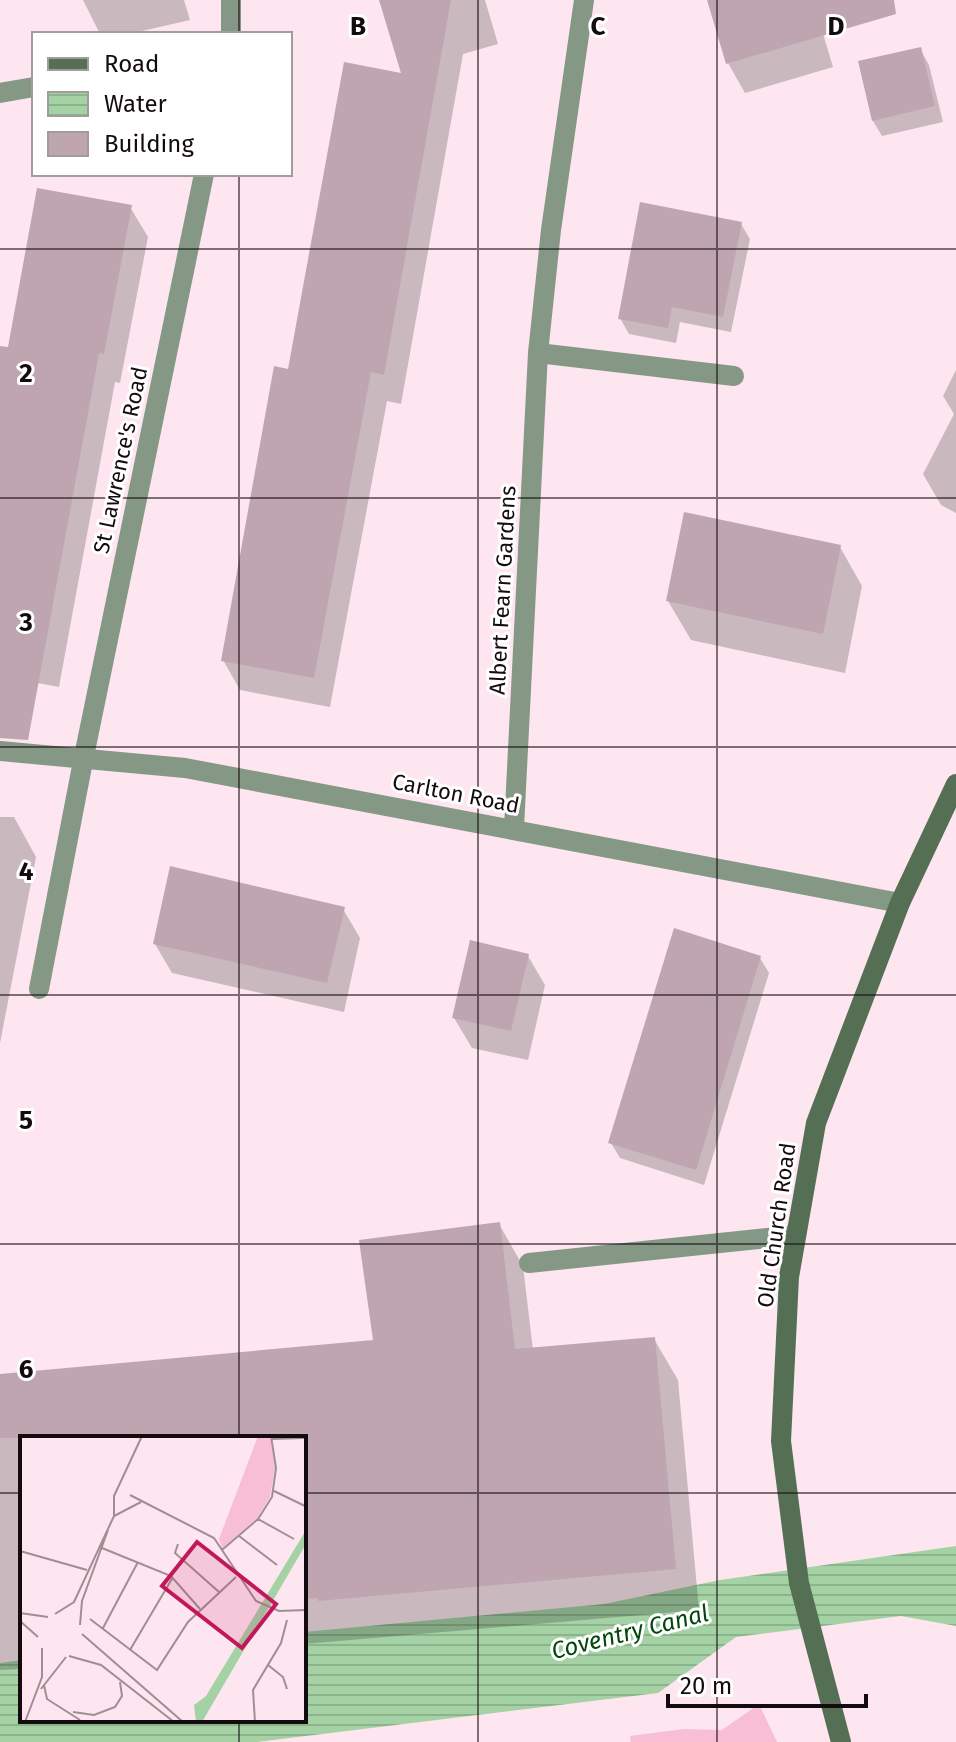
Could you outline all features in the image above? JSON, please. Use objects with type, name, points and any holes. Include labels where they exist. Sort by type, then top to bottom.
[{"type":"main road","name":"Old Church Road","points":[[841,1742],[799,1583],[781,1441],[789,1277],[816,1123],[900,903],[956,784]]},
{"type":"street","points":[[231,0],[231,32]]},
{"type":"street","name":"Albert Fearn Gardens","points":[[514,828],[538,353],[551,230],[584,0]]},
{"type":"street","points":[[0,93],[32,87]]},
{"type":"street","name":"St Lawrence's Road","points":[[39,989],[204,176]]},
{"type":"street","points":[[538,353],[734,376]]},
{"type":"street","name":"Carlton Road","points":[[0,751],[84,756],[185,768],[900,903]]},
{"type":"street","points":[[529,1263],[796,1235]]},
{"type":"shaded area","points":[[759,1704],[777,1742],[631,1742],[630,1736],[684,1729],[722,1730]]},
{"type":"water","name":"Coventry Canal","points":[[956,1546],[956,1626],[901,1616],[736,1637],[658,1693],[257,1742],[0,1742],[0,1663],[20,1660],[20,1722],[306,1722],[306,1632],[604,1604],[720,1580]]},
{"type":"building","points":[[379,0],[451,0],[384,375],[371,372],[314,678],[221,661],[274,366],[288,369],[344,62],[401,73]]},
{"type":"building","points":[[707,0],[894,0],[896,14],[726,64]]},
{"type":"building","points":[[921,47],[935,106],[872,121],[858,61]]},
{"type":"building","points":[[37,188],[132,205],[104,354],[99,353],[28,740],[0,738],[0,346],[8,347]]},
{"type":"building","points":[[640,202],[742,222],[723,317],[672,307],[668,328],[618,319]]},
{"type":"building","points":[[684,512],[841,545],[823,634],[666,601]]},
{"type":"building","points":[[170,866],[345,907],[327,983],[153,944]]},
{"type":"building","points":[[674,928],[761,956],[696,1170],[608,1143]]},
{"type":"building","points":[[470,940],[529,954],[511,1031],[452,1018]]},
{"type":"building","points":[[500,1222],[515,1349],[655,1337],[676,1569],[318,1601],[318,1598],[306,1599],[306,1436],[0,1438],[0,1374],[373,1340],[359,1240]]}]
